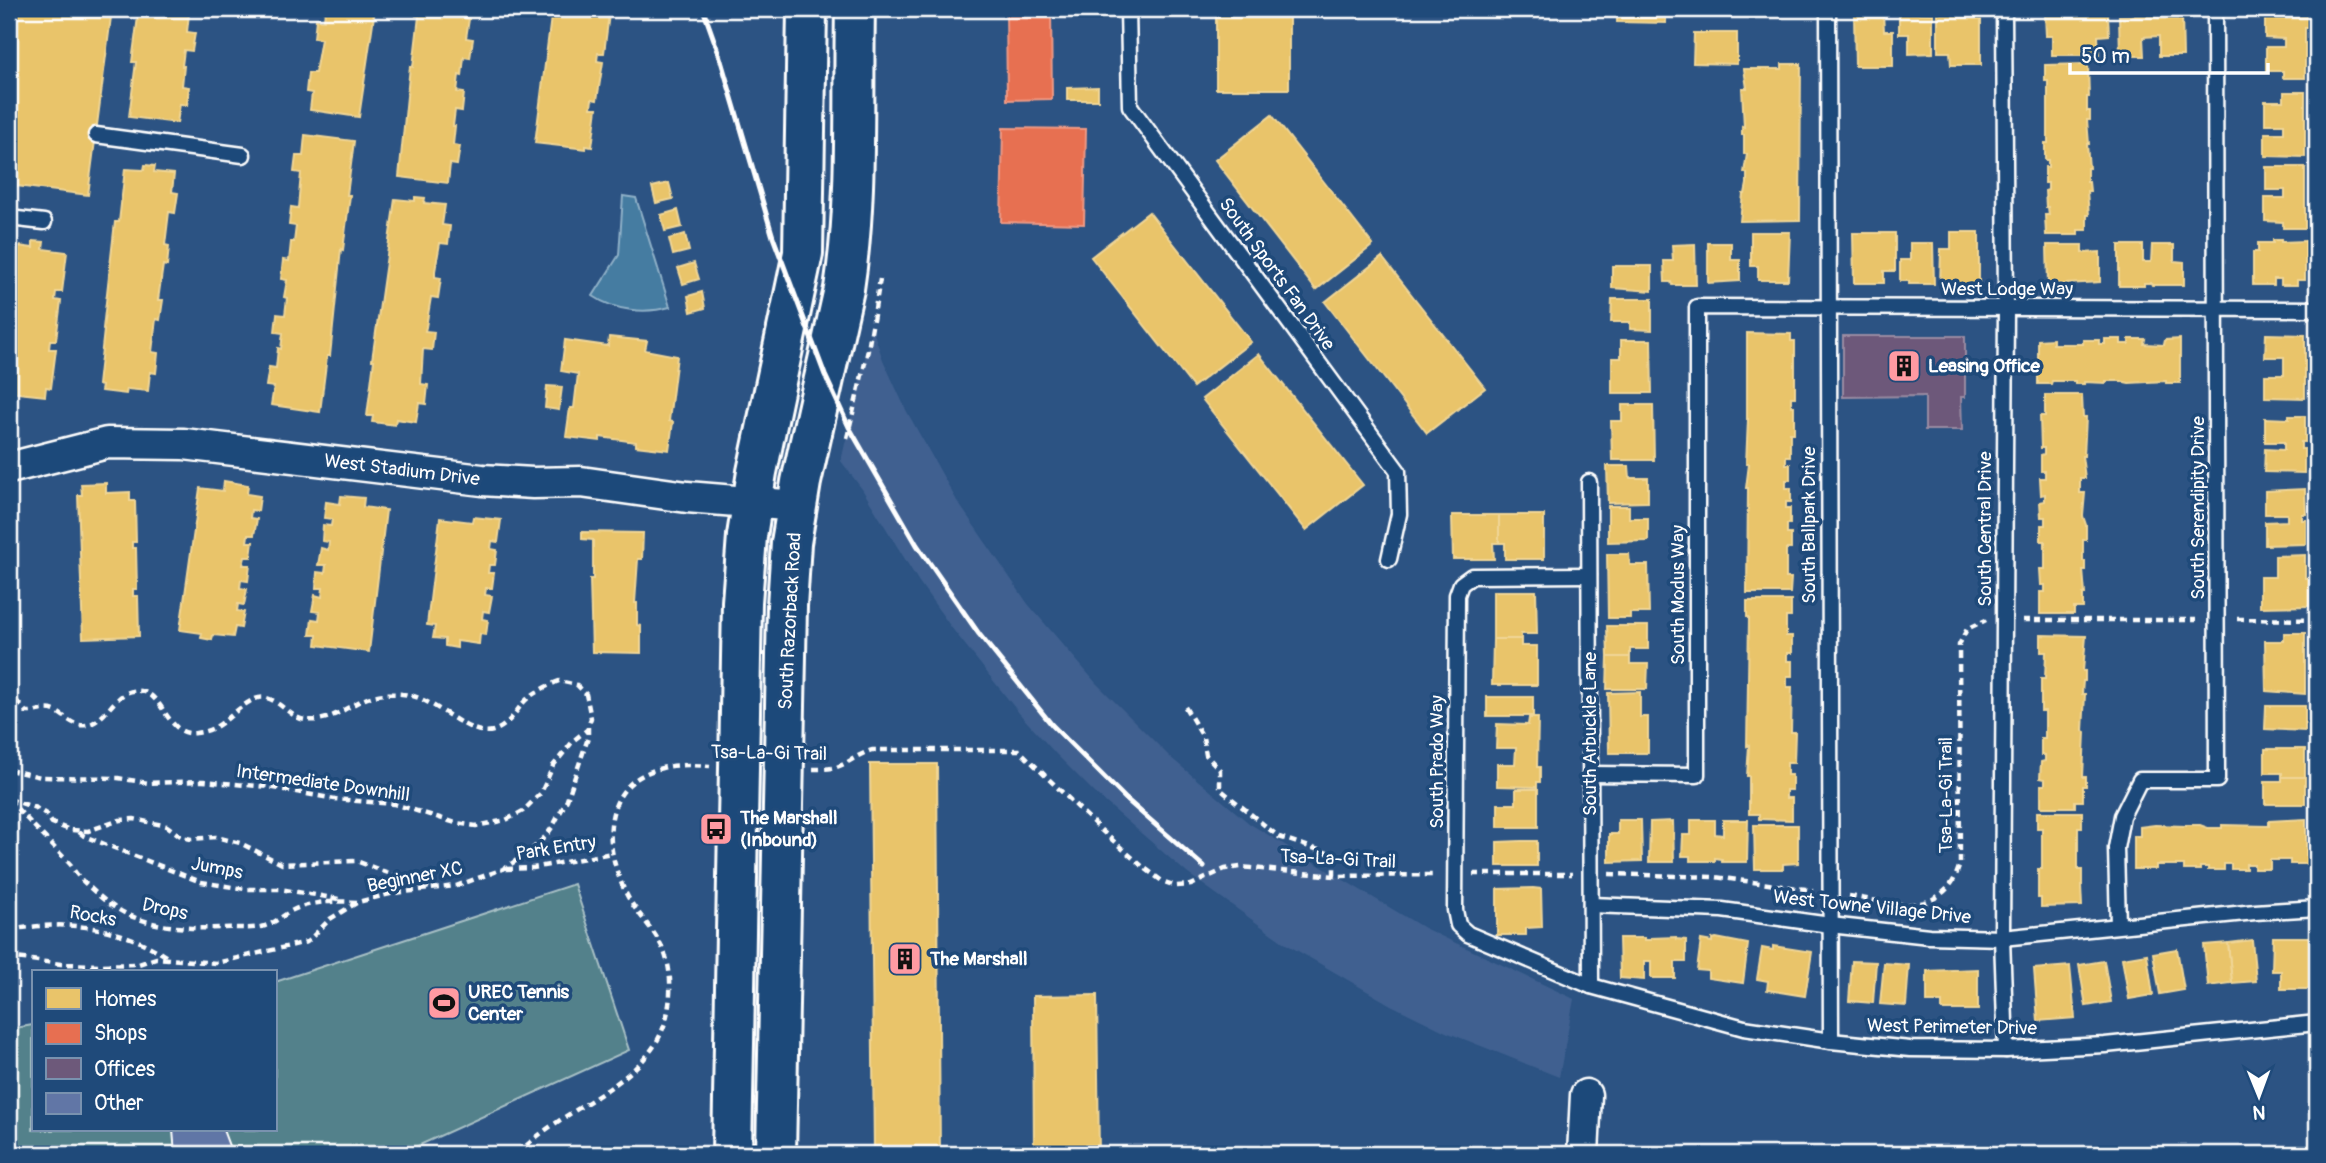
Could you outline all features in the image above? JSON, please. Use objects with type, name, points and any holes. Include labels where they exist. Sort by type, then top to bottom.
[{"type":"main road","points":[[732,1154],[742,602],[752,502],[803,253],[807,9]]},
{"type":"main road","name":"South Razorback Road","points":[[776,1154],[806,764],[787,606],[791,543],[848,258],[855,9]]},
{"type":"street","name":"West Stadium Drive","points":[[9,468],[107,443],[184,444],[482,480],[581,482],[687,497],[797,506]]},
{"type":"street","points":[[1583,1154],[1586,1095]]},
{"type":"lane","name":"South Sports Fan Drive","points":[[1128,9],[1130,106],[1398,471],[1399,514],[1389,559]]},
{"type":"lane","name":"South Ballpark Drive","points":[[1828,9],[1831,1041]]},
{"type":"lane","name":"South Central Drive","points":[[2004,9],[2006,308],[2002,938],[2006,1050]]},
{"type":"lane","name":"South Serendipity Drive","points":[[2118,925],[2116,848],[2122,816],[2140,780],[2217,780],[2215,9]]},
{"type":"lane","points":[[96,135],[243,155]]},
{"type":"lane","points":[[9,218],[44,222]]},
{"type":"lane","name":"West Lodge Way","points":[[1697,307],[2317,309]]},
{"type":"lane","name":"South Modus Way","points":[[1590,774],[1697,775],[1697,307]]},
{"type":"lane","name":"South Arbuckle Lane","points":[[1588,482],[1591,986]]},
{"type":"lane","name":"South Prado Way","points":[[1589,575],[1472,576],[1461,584],[1457,595],[1455,910],[1458,925],[1468,934],[1591,986]]},
{"type":"lane","name":"West Towne Village Drive","points":[[1591,905],[1722,910],[1929,936],[2002,938],[2317,908]]},
{"type":"lane","name":"West Perimeter Drive","points":[[1591,986],[1744,1028],[1910,1049],[2006,1050],[2105,1045],[2317,1023]]},
{"type":"path","points":[[844,450],[868,350],[881,272]]},
{"type":"path","name":"Tsa-La-Gi Trail","points":[[806,764],[832,770],[872,750],[1018,750],[1131,857],[1162,881],[1176,886],[1191,885],[1225,869],[1241,867],[1334,876],[1590,874],[1715,877],[1760,881],[1910,905],[1932,901],[1952,884],[1960,864],[1959,645],[1967,629],[1984,620],[2317,620]]},
{"type":"path","name":"Beginner XC","points":[[9,692],[26,712],[34,713],[43,708],[55,710],[80,725],[99,719],[126,693],[137,690],[149,693],[177,728],[186,733],[211,730],[222,725],[238,709],[257,698],[269,698],[295,717],[316,720],[328,718],[377,695],[403,694],[443,709],[468,727],[490,732],[501,728],[525,701],[559,681],[577,685],[586,694],[591,718],[578,770],[567,800],[553,826],[528,853],[503,869],[456,886],[394,893],[358,902],[330,919],[307,942],[216,963],[167,957],[139,964],[61,964],[9,957]]},
{"type":"path","points":[[1185,707],[1203,737],[1206,755],[1220,770],[1220,789],[1279,837],[1334,855],[1334,876]]},
{"type":"path","name":"Intermediate Downhill","points":[[9,770],[41,777],[118,778],[148,783],[203,781],[268,787],[335,799],[394,804],[456,824],[475,826],[506,820],[523,811],[541,793],[553,766],[574,740],[588,729]]},
{"type":"path","name":"Tsa-La-Gi Trail","points":[[518,1154],[552,1123],[622,1080],[647,1055],[662,1031],[669,1005],[670,980],[666,958],[657,937],[630,900],[612,853],[610,831],[618,799],[629,785],[643,774],[677,765],[737,767]]},
{"type":"path","name":"Jumps","points":[[9,800],[36,807],[46,814],[52,823],[79,831],[84,836],[201,883],[280,890],[358,902]]},
{"type":"path","name":"Drops","points":[[9,800],[71,865],[76,875],[120,912],[139,920],[192,930],[224,927],[243,930],[267,926],[294,910],[315,904],[331,901],[358,902]]},
{"type":"path","points":[[79,831],[134,818],[167,826],[182,837],[216,837],[240,843],[282,864],[356,861],[431,889]]},
{"type":"path","name":"Park Entry","points":[[503,869],[533,868],[612,853]]},
{"type":"path","name":"Rocks","points":[[9,930],[54,924],[98,928],[145,942],[167,957]]},
{"type":"shaded area","points":[[623,196],[636,198],[670,307],[630,310],[593,296],[619,255]]},
{"type":"shaded area","points":[[872,328],[906,410],[957,501],[1028,604],[1096,683],[1170,757],[1250,824],[1424,928],[1574,999],[1559,1077],[1446,1032],[1391,1005],[1286,944],[1187,873],[1095,793],[1056,754],[1019,713],[951,627],[841,461]]},
{"type":"green space","name":"UREC Tennis Center","points":[[574,884],[629,1050],[400,1154],[9,1154],[9,1029],[32,1025],[32,1132],[276,1132],[276,982]]},
{"type":"building: Homes","points":[[9,9],[112,9],[88,195],[9,185]]},
{"type":"building: Homes","points":[[139,9],[192,9],[187,32],[195,33],[192,51],[184,50],[182,66],[182,86],[189,87],[187,105],[180,104],[177,123],[129,117]]},
{"type":"building: Homes","points":[[325,9],[375,9],[359,117],[310,110],[312,93],[306,92],[308,73],[315,73],[321,39],[314,38],[316,19],[324,20]]},
{"type":"building: Homes","points":[[417,9],[468,9],[466,38],[473,39],[470,58],[464,57],[462,76],[459,75],[457,92],[464,93],[462,111],[455,110],[453,145],[460,146],[457,165],[450,164],[448,183],[399,177],[410,66],[413,67],[419,16],[416,16]]},
{"type":"building: Homes","points":[[552,9],[602,9],[601,13],[609,14],[604,53],[598,53],[597,61],[603,62],[597,100],[592,99],[591,108],[597,108],[592,147],[586,146],[586,149],[535,143]]},
{"type":"building: Homes","points":[[1216,9],[1289,9],[1289,89],[1216,89]]},
{"type":"building: Homes","points":[[1617,9],[1666,9],[1666,23],[1617,22]]},
{"type":"building: Homes","points":[[1883,13],[1884,31],[1893,31],[1893,66],[1855,66],[1854,14]]},
{"type":"building: Homes","points":[[1899,13],[1933,14],[1933,53],[1909,54],[1909,34],[1899,34]]},
{"type":"building: Homes","points":[[1938,14],[1981,14],[1981,65],[1951,65],[1950,52],[1938,52]]},
{"type":"building: Homes","points":[[2108,14],[2109,35],[2098,36],[2099,55],[2052,55],[2052,36],[2046,36],[2045,15]]},
{"type":"building: Homes","points":[[2182,15],[2183,56],[2159,56],[2159,36],[2143,37],[2144,56],[2120,56],[2119,16]]},
{"type":"building: Homes","points":[[2265,16],[2308,16],[2308,28],[2305,28],[2305,78],[2283,78],[2283,71],[2266,71],[2266,47],[2284,47],[2284,39],[2265,38]]},
{"type":"building: Homes","points":[[1694,33],[1737,33],[1737,64],[1693,63]]},
{"type":"building: Homes","points":[[1782,64],[1801,64],[1800,220],[1740,221],[1747,184],[1747,173],[1744,173],[1747,154],[1744,154],[1742,135],[1742,88],[1747,88],[1744,69],[1782,69]]},
{"type":"building: Homes","points":[[2088,64],[2087,111],[2090,111],[2090,120],[2087,120],[2087,182],[2090,191],[2087,191],[2087,230],[2078,230],[2078,235],[2046,235],[2045,215],[2049,215],[2045,191],[2048,190],[2048,183],[2045,183],[2048,160],[2045,160],[2045,143],[2048,143],[2048,81],[2045,81],[2045,65]]},
{"type":"building: Homes","points":[[1098,87],[1098,100],[1067,100],[1067,88]]},
{"type":"building: Homes","points":[[2284,92],[2305,92],[2305,157],[2265,156],[2265,133],[2284,133],[2284,124],[2265,124],[2265,101],[2284,101]]},
{"type":"building: Homes","points":[[1272,115],[1373,245],[1316,290],[1215,160]]},
{"type":"building: Homes","points":[[305,135],[354,141],[330,356],[327,356],[320,412],[271,405],[274,387],[266,386],[269,367],[276,368],[278,348],[281,349],[283,333],[275,332],[277,314],[285,315],[287,298],[284,297],[287,280],[281,279],[283,260],[289,261],[291,242],[294,242],[296,226],[289,225],[291,207],[298,208],[301,173],[294,172],[296,156],[303,156]]},
{"type":"building: Homes","points":[[145,165],[155,166],[154,172],[174,174],[172,192],[178,193],[175,213],[169,212],[165,245],[169,246],[167,266],[163,265],[158,300],[163,300],[160,320],[156,319],[152,352],[158,353],[156,373],[150,372],[148,391],[127,389],[126,394],[101,391],[102,386],[98,385],[103,329],[115,222],[119,222],[125,169],[144,170]]},
{"type":"building: Homes","points":[[2266,167],[2305,167],[2305,228],[2283,228],[2283,222],[2265,221],[2265,198],[2285,198],[2285,190],[2266,190]]},
{"type":"building: Homes","points":[[669,183],[673,199],[656,203],[652,187]]},
{"type":"building: Homes","points":[[415,197],[425,198],[424,203],[445,205],[442,225],[450,226],[448,244],[440,243],[435,271],[435,277],[441,278],[438,298],[431,297],[425,331],[434,332],[432,350],[423,349],[421,384],[428,385],[426,404],[419,403],[416,422],[396,419],[395,425],[372,422],[373,416],[367,416],[372,360],[395,199],[415,201]]},
{"type":"building: Homes","points":[[678,210],[682,227],[665,231],[661,215]]},
{"type":"building: Homes","points":[[1149,212],[1251,342],[1193,387],[1091,257]]},
{"type":"building: Homes","points":[[1751,232],[1790,232],[1788,280],[1758,280],[1758,266],[1751,266]]},
{"type":"building: Homes","points":[[1951,232],[1979,232],[1979,285],[1940,285],[1941,249],[1951,249]]},
{"type":"building: Homes","points":[[1853,233],[1895,233],[1895,271],[1884,271],[1884,283],[1854,283]]},
{"type":"building: Homes","points":[[685,234],[689,251],[673,255],[669,239]]},
{"type":"building: Homes","points":[[2273,240],[2305,241],[2305,280],[2297,280],[2297,285],[2281,285],[2281,279],[2274,279],[2274,285],[2253,285],[2253,252],[2258,252],[2258,243],[2273,243]]},
{"type":"building: Homes","points":[[33,241],[44,242],[43,249],[67,252],[62,292],[56,292],[55,300],[61,301],[56,340],[50,340],[49,349],[56,349],[51,388],[46,387],[45,396],[9,392],[11,245],[33,248]]},
{"type":"building: Homes","points":[[1708,243],[1731,243],[1731,260],[1740,260],[1740,281],[1708,283]]},
{"type":"building: Homes","points":[[1910,243],[1933,243],[1934,284],[1909,284],[1909,281],[1900,281],[1900,260],[1910,260]]},
{"type":"building: Homes","points":[[1695,244],[1696,285],[1672,285],[1671,282],[1665,282],[1664,261],[1673,261],[1672,245]]},
{"type":"building: Homes","points":[[2047,245],[2082,245],[2082,253],[2100,252],[2100,282],[2048,285]]},
{"type":"building: Homes","points":[[2119,245],[2143,245],[2143,262],[2151,262],[2152,245],[2174,245],[2174,261],[2184,262],[2184,285],[2144,283],[2144,286],[2119,286]]},
{"type":"building: Homes","points":[[1382,257],[1485,388],[1427,433],[1325,302]]},
{"type":"building: Homes","points":[[694,263],[699,279],[683,284],[678,268]]},
{"type":"building: Homes","points":[[1612,266],[1652,266],[1652,291],[1612,288]]},
{"type":"building: Homes","points":[[702,292],[705,308],[691,312],[688,296]]},
{"type":"building: Homes","points":[[1612,299],[1652,299],[1652,330],[1630,329],[1630,322],[1611,322]]},
{"type":"building: Homes","points":[[1747,333],[1791,334],[1791,341],[1795,341],[1795,397],[1791,397],[1791,406],[1794,406],[1794,433],[1790,433],[1790,456],[1786,456],[1786,464],[1790,464],[1790,480],[1786,480],[1786,488],[1791,488],[1791,502],[1786,502],[1786,508],[1790,508],[1787,534],[1791,534],[1791,549],[1786,549],[1786,578],[1791,578],[1790,593],[1747,593]]},
{"type":"building: Homes","points":[[2266,334],[2305,335],[2305,398],[2265,397],[2265,375],[2284,375],[2284,357],[2265,357]]},
{"type":"building: Homes","points":[[609,337],[647,341],[645,350],[677,356],[669,421],[673,422],[669,450],[636,446],[636,442],[600,437],[600,441],[566,437],[570,408],[574,408],[578,374],[561,371],[565,340],[608,346]]},
{"type":"building: Homes","points":[[2053,339],[2053,344],[2083,344],[2083,340],[2099,340],[2099,344],[2105,344],[2105,339],[2121,339],[2121,344],[2129,344],[2129,339],[2145,339],[2144,344],[2164,345],[2165,340],[2180,339],[2180,383],[2106,381],[2075,384],[2075,381],[2052,381],[2051,384],[2038,384],[2038,340]]},
{"type":"building: Homes","points":[[1621,340],[1651,340],[1652,393],[1612,393],[1612,358],[1621,358]]},
{"type":"building: Homes","points":[[1259,354],[1363,485],[1306,530],[1202,399]]},
{"type":"building: Homes","points":[[547,386],[562,387],[559,410],[545,408]]},
{"type":"building: Homes","points":[[2045,395],[2082,395],[2083,417],[2086,417],[2082,456],[2085,478],[2080,478],[2080,493],[2085,493],[2085,594],[2083,608],[2074,608],[2074,614],[2040,614],[2040,592],[2045,592],[2045,585],[2041,585],[2040,569],[2045,569],[2045,541],[2041,541],[2041,525],[2045,525],[2045,517],[2041,517],[2040,502],[2045,501],[2045,494],[2041,495],[2040,478],[2045,478],[2045,471],[2041,471],[2044,448],[2041,448],[2040,416],[2045,416]]},
{"type":"building: Homes","points":[[1622,405],[1653,405],[1654,460],[1612,460],[1611,421],[1622,421]]},
{"type":"building: Homes","points":[[2289,416],[2305,416],[2305,442],[2301,442],[2301,449],[2304,449],[2304,473],[2264,472],[2265,449],[2284,450],[2284,442],[2265,442],[2265,418],[2289,419]]},
{"type":"building: Homes","points":[[1607,466],[1629,466],[1630,478],[1648,478],[1648,502],[1608,503]]},
{"type":"building: Homes","points":[[224,481],[248,485],[247,494],[260,496],[258,511],[251,510],[250,518],[257,519],[254,535],[248,535],[247,542],[253,542],[251,557],[245,557],[243,565],[250,565],[248,581],[241,580],[240,588],[247,589],[244,605],[238,604],[237,611],[244,612],[241,628],[235,627],[233,637],[213,635],[212,640],[201,638],[202,633],[180,630],[200,488],[223,491]]},
{"type":"building: Homes","points":[[106,483],[106,493],[130,492],[130,501],[135,501],[136,542],[132,542],[132,548],[136,548],[137,589],[133,589],[133,596],[138,596],[139,636],[83,638],[78,495],[82,495],[81,484]]},
{"type":"building: Homes","points":[[2305,489],[2306,514],[2302,514],[2302,520],[2306,520],[2306,544],[2265,545],[2265,522],[2287,521],[2287,514],[2265,514],[2265,491]]},
{"type":"building: Homes","points":[[341,496],[364,498],[363,507],[386,510],[369,652],[316,645],[317,635],[310,635],[312,619],[319,620],[320,612],[312,611],[315,595],[322,597],[323,588],[316,588],[317,572],[325,573],[326,565],[318,565],[321,548],[328,550],[329,542],[322,541],[323,525],[331,526],[332,519],[324,518],[326,502],[340,504]]},
{"type":"building: Homes","points":[[1608,506],[1629,506],[1629,518],[1648,518],[1648,541],[1608,542]]},
{"type":"building: Homes","points":[[1452,515],[1499,515],[1499,543],[1493,543],[1494,559],[1453,559]]},
{"type":"building: Homes","points":[[1499,515],[1544,515],[1544,559],[1505,559],[1505,543],[1499,543]]},
{"type":"building: Homes","points":[[473,517],[501,520],[498,542],[492,541],[491,549],[497,550],[495,565],[489,565],[488,573],[494,573],[492,588],[486,588],[485,595],[492,596],[489,612],[483,611],[482,619],[488,620],[486,635],[480,634],[479,644],[457,641],[457,648],[445,646],[445,639],[433,638],[435,626],[427,625],[440,518],[472,522]]},
{"type":"building: Homes","points":[[9,521],[11,640],[9,640]]},
{"type":"building: Homes","points":[[582,532],[643,533],[635,603],[637,625],[641,626],[641,653],[592,652],[590,579],[593,579],[593,540],[582,539]]},
{"type":"building: Homes","points":[[1607,554],[1629,554],[1630,565],[1648,565],[1649,613],[1630,613],[1630,618],[1608,618]]},
{"type":"building: Homes","points":[[2305,555],[2305,578],[2309,578],[2309,606],[2260,607],[2260,577],[2275,577],[2275,556]]},
{"type":"building: Homes","points":[[1493,591],[1536,591],[1537,634],[1521,634],[1521,639],[1493,639]]},
{"type":"building: Homes","points":[[1747,601],[1791,601],[1791,617],[1786,617],[1786,636],[1792,636],[1792,653],[1787,653],[1787,661],[1792,661],[1792,676],[1787,676],[1787,687],[1792,687],[1791,732],[1795,732],[1794,763],[1787,763],[1787,775],[1792,775],[1792,790],[1786,790],[1786,798],[1792,798],[1792,820],[1759,819],[1759,814],[1749,814]]},
{"type":"building: Homes","points":[[1607,626],[1648,626],[1648,649],[1630,649],[1630,657],[1608,657]]},
{"type":"building: Homes","points":[[2284,633],[2305,633],[2305,694],[2266,691],[2265,641],[2284,641]]},
{"type":"building: Homes","points":[[2041,635],[2086,636],[2082,694],[2085,694],[2083,777],[2086,777],[2086,786],[2083,786],[2083,801],[2075,801],[2075,807],[2041,807],[2041,785],[2045,785],[2045,779],[2040,778],[2041,762],[2045,761],[2045,755],[2041,755],[2041,738],[2045,738],[2045,711],[2041,711],[2041,679],[2045,679],[2046,652],[2041,652]]},
{"type":"building: Homes","points":[[1493,639],[1521,639],[1521,646],[1537,646],[1537,685],[1492,685]]},
{"type":"building: Homes","points":[[1608,657],[1630,657],[1630,664],[1648,664],[1647,689],[1607,689]]},
{"type":"building: Homes","points":[[1640,692],[1640,717],[1648,717],[1648,753],[1609,753],[1608,693]]},
{"type":"building: Homes","points":[[1487,697],[1533,697],[1533,716],[1487,716]]},
{"type":"building: Homes","points":[[2266,706],[2305,706],[2305,731],[2265,729]]},
{"type":"building: Homes","points":[[1529,718],[1538,718],[1537,767],[1540,767],[1540,782],[1537,782],[1537,787],[1497,786],[1497,764],[1515,764],[1516,748],[1496,748],[1497,724],[1528,725]]},
{"type":"building: Homes","points":[[2265,749],[2305,749],[2305,777],[2282,777],[2282,773],[2265,773]]},
{"type":"building: Homes","name":"The Marshall","points":[[870,764],[937,764],[940,1154],[874,1154]]},
{"type":"building: Homes","points":[[2282,777],[2305,777],[2305,804],[2265,804],[2265,781],[2282,781]]},
{"type":"building: Homes","points":[[1516,789],[1538,789],[1538,827],[1498,827],[1498,804],[1516,804]]},
{"type":"building: Homes","points":[[2037,812],[2082,812],[2082,827],[2078,827],[2078,870],[2082,870],[2082,906],[2041,907],[2041,898],[2038,898],[2038,869],[2042,869],[2042,828],[2037,828]]},
{"type":"building: Homes","points":[[2306,819],[2306,864],[2290,864],[2290,860],[2270,860],[2270,869],[2254,869],[2254,864],[2246,864],[2246,869],[2231,869],[2231,864],[2224,864],[2224,870],[2200,867],[2200,870],[2184,870],[2184,865],[2156,865],[2156,869],[2134,869],[2134,836],[2140,836],[2140,827],[2269,826],[2269,821]]},
{"type":"building: Homes","points":[[1618,820],[1641,820],[1642,861],[1609,862],[1609,834],[1618,834]]},
{"type":"building: Homes","points":[[1691,820],[1715,820],[1715,834],[1723,835],[1723,820],[1748,820],[1747,862],[1722,862],[1722,859],[1715,858],[1715,861],[1690,861],[1690,856],[1682,856],[1683,835],[1691,835]]},
{"type":"building: Homes","points":[[1673,821],[1674,862],[1649,862],[1650,822]]},
{"type":"building: Homes","points":[[1754,825],[1798,825],[1798,863],[1783,864],[1783,869],[1755,869]]},
{"type":"building: Homes","points":[[1537,841],[1537,866],[1497,866],[1497,842]]},
{"type":"building: Homes","points":[[1497,889],[1541,889],[1542,927],[1526,928],[1526,935],[1497,935]]},
{"type":"building: Homes","points":[[1676,937],[1686,940],[1686,962],[1675,962],[1675,978],[1651,978],[1651,961],[1644,961],[1644,980],[1620,978],[1619,938],[1651,940]]},
{"type":"building: Homes","points":[[2273,937],[2311,937],[2311,989],[2281,989],[2281,971],[2272,971]]},
{"type":"building: Homes","points":[[1712,939],[1748,944],[1743,983],[1708,978],[1708,971],[1697,970],[1701,940],[1712,942]]},
{"type":"building: Homes","points":[[2252,940],[2256,981],[2232,983],[2228,943]]},
{"type":"building: Homes","points":[[2228,943],[2232,983],[2208,986],[2204,945]]},
{"type":"building: Homes","points":[[1773,946],[1812,952],[1805,996],[1767,990],[1768,981],[1757,979],[1762,948],[1773,950]]},
{"type":"building: Homes","points":[[2177,949],[2184,990],[2160,994],[2153,953]]},
{"type":"building: Homes","points":[[2147,954],[2153,995],[2129,999],[2122,958]]},
{"type":"building: Homes","points":[[1852,961],[1876,962],[1873,1003],[1849,1001]]},
{"type":"building: Homes","points":[[2104,961],[2111,1002],[2086,1006],[2079,965]]},
{"type":"building: Homes","points":[[1884,963],[1909,965],[1906,1006],[1880,1004]]},
{"type":"building: Homes","points":[[2070,966],[2075,1018],[2038,1021],[2034,969]]},
{"type":"building: Homes","points":[[1978,969],[1978,1010],[1942,1010],[1942,1002],[1927,1002],[1927,971]]},
{"type":"building: Homes","name":"The Marshall","points":[[1097,995],[1099,1154],[1034,1154],[1033,996]]},
{"type":"building: Shops","points":[[1006,9],[1051,9],[1052,99],[1007,100]]},
{"type":"building: Shops","points":[[1003,128],[1086,129],[1084,224],[1001,222]]},
{"type":"building: Offices","name":"Leasing Office","points":[[1843,336],[1965,336],[1962,430],[1925,430],[1925,396],[1843,397]]},
{"type":"building: Other","points":[[173,1132],[224,1132],[232,1154],[175,1154]]},
{"type":"railway","points":[[703,9],[773,237],[825,375],[849,427],[917,545],[979,634],[1052,725],[1126,799],[1204,867]]},
{"type":"place","name":"Leasing Office","points":[[1904,366]]},
{"type":"place","name":"The Marshall (Inbound)","points":[[716,829]]},
{"type":"place","name":"The Marshall","points":[[905,959]]},
{"type":"place","name":"UREC Tennis Center","points":[[444,1003]]}]
